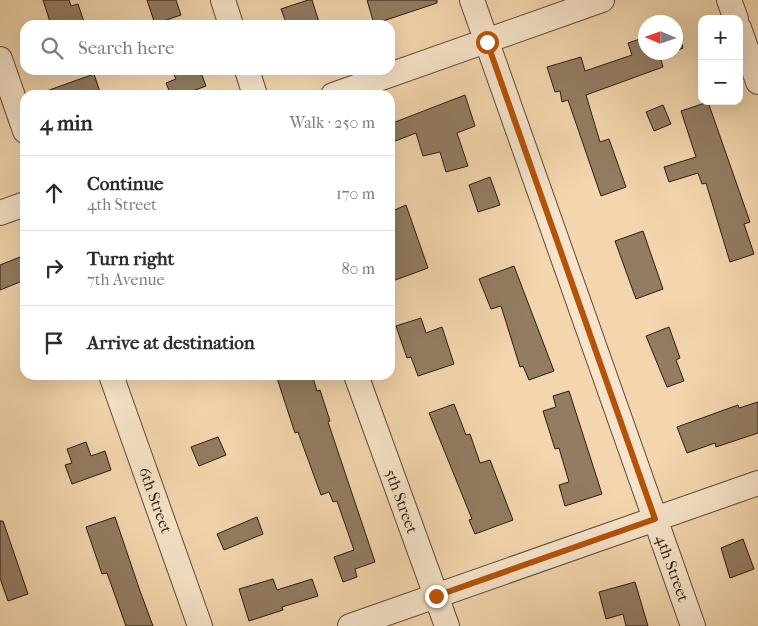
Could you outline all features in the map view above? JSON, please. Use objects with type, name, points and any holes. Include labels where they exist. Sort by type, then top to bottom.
[{"type":"street","points":[[223,0],[229,20]]},
{"type":"street","name":"4th Street","points":[[472,0],[693,626]]},
{"type":"street","points":[[395,74],[602,0]]},
{"type":"street","points":[[729,0],[735,15]]},
{"type":"street","points":[[743,39],[758,82]]},
{"type":"street","points":[[0,59],[20,117]]},
{"type":"street","points":[[249,75],[254,90]]},
{"type":"street","points":[[348,90],[391,75]]},
{"type":"street","points":[[0,213],[20,206]]},
{"type":"street","name":"6th Street","points":[[113,380],[200,626]]},
{"type":"street","name":"5th Street","points":[[358,380],[447,626]]},
{"type":"street","points":[[350,626],[758,483]]},
{"type":"building","points":[[43,0],[69,0],[71,6],[78,4],[83,20],[49,20]]},
{"type":"building","points":[[147,0],[176,0],[181,15],[167,20],[154,20]]},
{"type":"building","points":[[312,0],[318,20],[285,20],[281,9]]},
{"type":"building","points":[[367,0],[437,0],[437,3],[386,20],[373,20]]},
{"type":"building","points":[[638,40],[638,60],[661,60],[663,67],[586,95],[600,142],[609,139],[626,187],[601,196],[568,100],[562,102],[560,91],[555,92],[547,67],[581,57],[585,71],[632,55],[628,43]]},
{"type":"building","points":[[94,75],[99,90],[49,90]]},
{"type":"building","points":[[174,75],[202,75],[206,86],[195,90],[169,90],[166,83],[176,79]]},
{"type":"building","points":[[465,95],[475,126],[457,133],[468,166],[446,172],[440,152],[423,156],[416,133],[395,141],[395,122]]},
{"type":"building","points":[[663,105],[671,124],[654,131],[646,112]]},
{"type":"building","points":[[699,105],[709,105],[750,222],[744,224],[754,254],[730,262],[706,183],[702,184],[698,173],[669,182],[664,167],[696,157],[681,111]]},
{"type":"building","points":[[490,177],[500,205],[478,212],[469,185]]},
{"type":"building","points":[[406,205],[428,268],[395,280],[395,210]]},
{"type":"building","points":[[643,231],[663,289],[636,299],[615,241]]},
{"type":"building","points":[[20,257],[20,282],[0,290],[0,265]]},
{"type":"building","points":[[514,266],[554,371],[529,380],[523,366],[520,367],[501,306],[491,309],[479,279]]},
{"type":"building","points":[[421,318],[426,333],[442,327],[454,364],[418,376],[411,357],[407,358],[396,326]]},
{"type":"building","points":[[669,327],[680,358],[676,360],[684,381],[667,387],[646,336]]},
{"type":"building","points":[[278,380],[314,380],[317,391],[320,390],[330,421],[328,422],[375,562],[355,569],[357,577],[343,582],[334,557],[354,550],[337,501],[333,502],[329,492],[321,495],[298,432],[295,433]]},
{"type":"building","points":[[569,391],[602,494],[565,506],[559,485],[569,482],[559,448],[555,449],[543,411],[556,407],[553,396]]},
{"type":"building","points":[[758,402],[758,433],[716,447],[715,443],[687,453],[677,427],[738,405],[739,408]]},
{"type":"building","points":[[454,404],[466,435],[470,434],[480,463],[490,460],[513,520],[475,534],[469,520],[472,519],[429,413]]},
{"type":"building","points":[[218,437],[226,455],[199,466],[191,447]]},
{"type":"building","points":[[86,442],[91,456],[105,451],[111,470],[72,484],[65,465],[72,463],[67,449]]},
{"type":"building","points":[[115,517],[153,626],[126,626],[107,573],[102,574],[86,527]]},
{"type":"building","points":[[257,517],[263,534],[224,550],[217,534]]},
{"type":"building","points":[[0,521],[3,521],[28,594],[8,601],[0,578]]},
{"type":"building","points":[[743,539],[754,569],[730,578],[721,548]]},
{"type":"building","points":[[273,579],[277,590],[312,579],[318,596],[282,607],[283,610],[249,621],[239,589]]},
{"type":"building","points":[[635,582],[648,626],[626,626],[623,614],[606,619],[599,592]]},
{"type":"route","points":[[436,596],[655,519],[487,42]]}]
